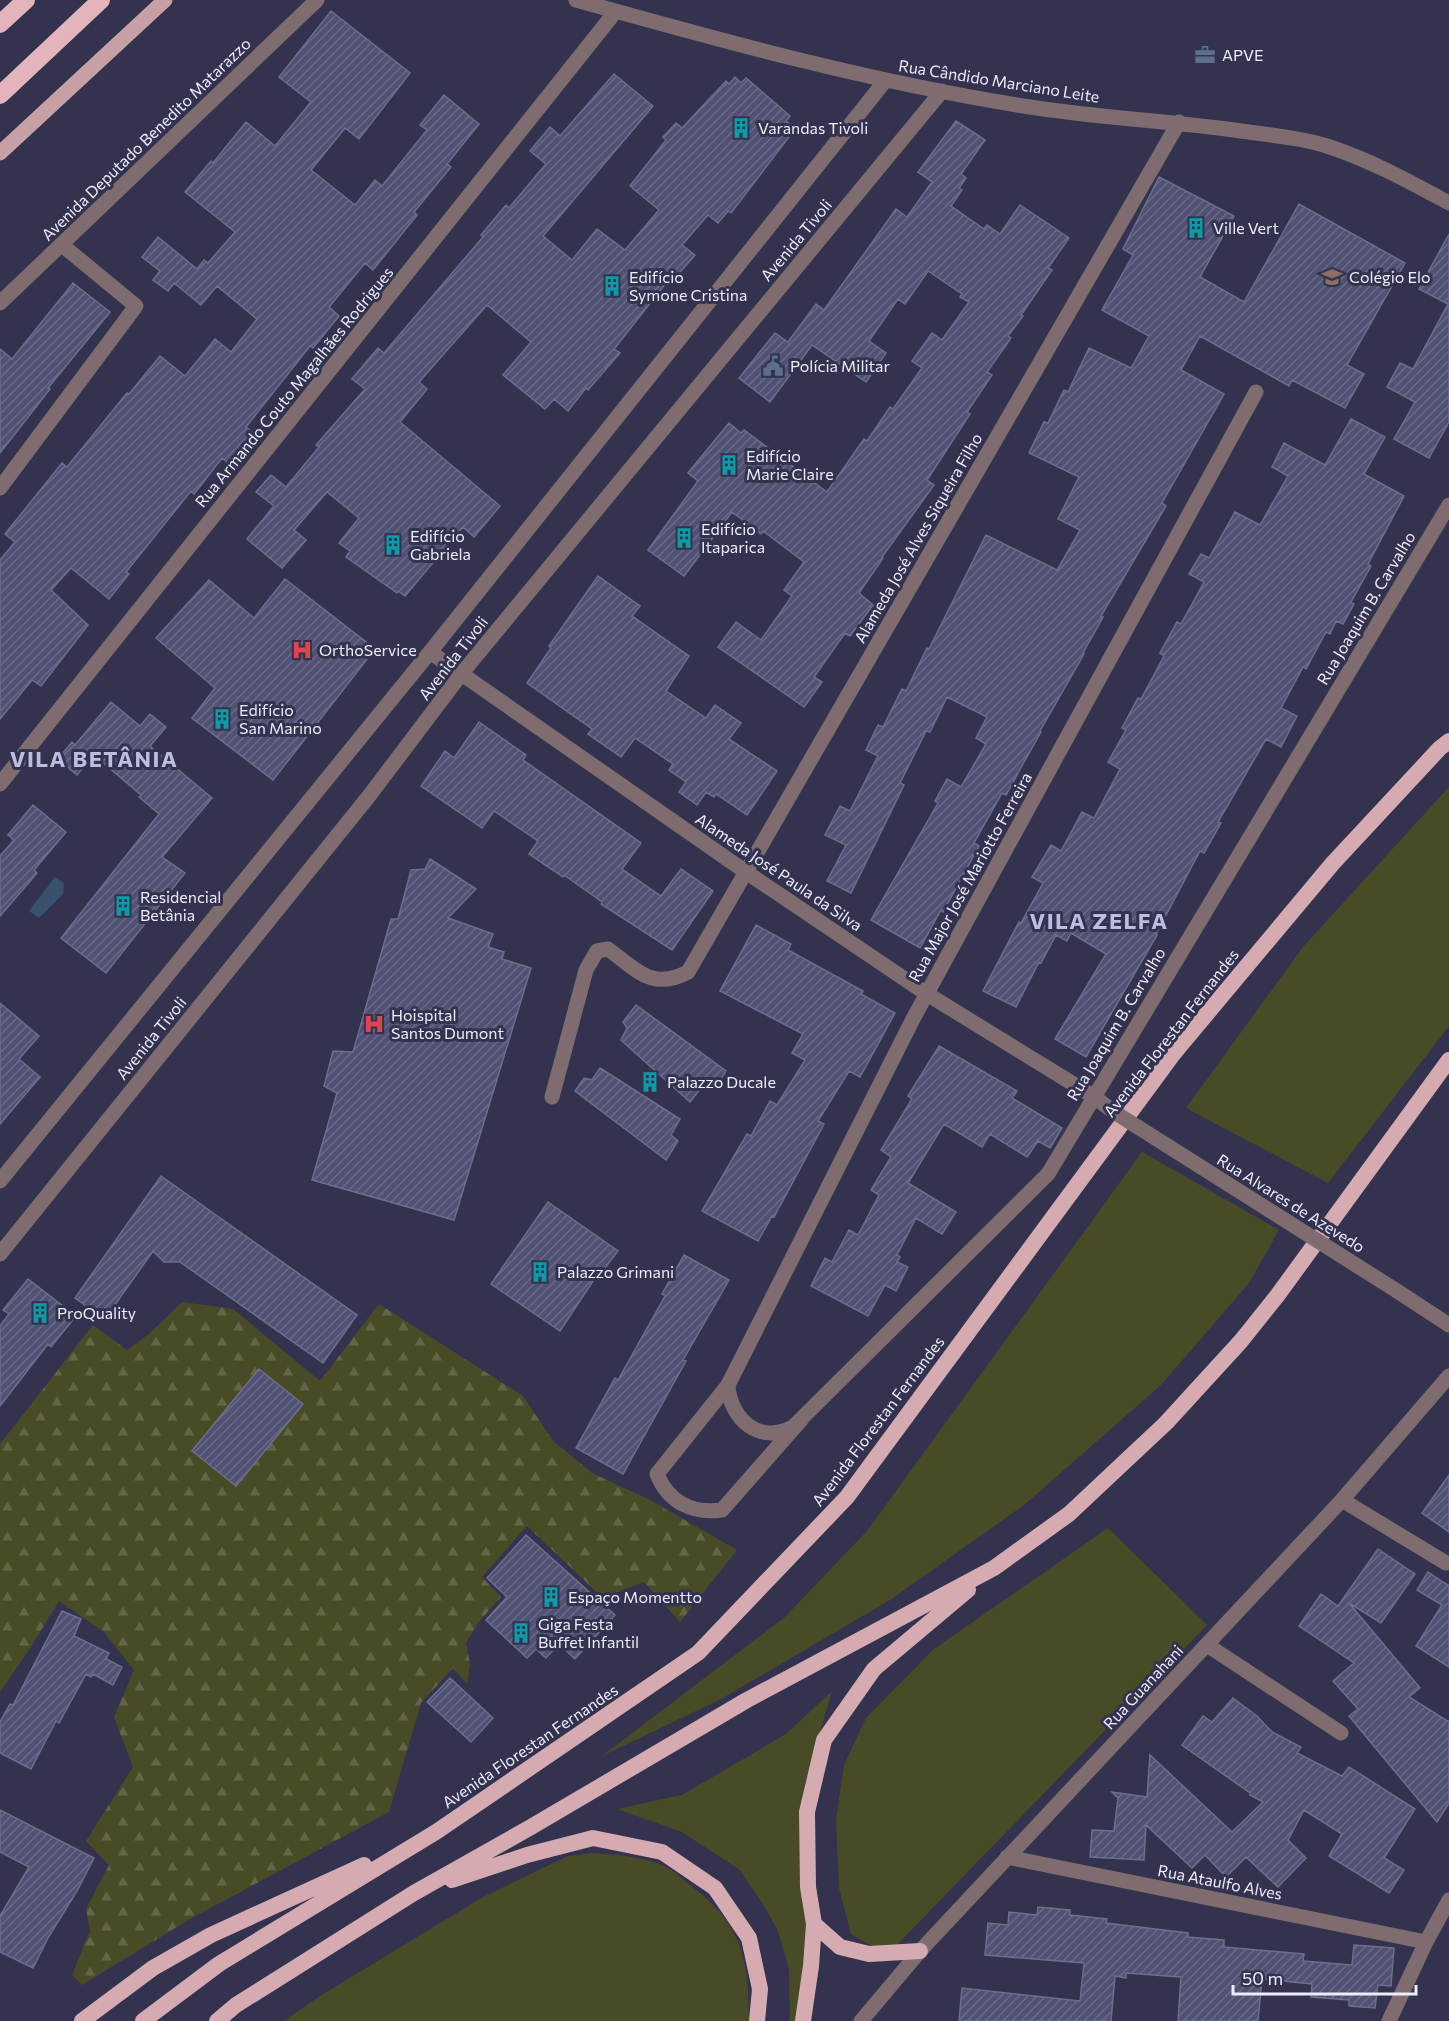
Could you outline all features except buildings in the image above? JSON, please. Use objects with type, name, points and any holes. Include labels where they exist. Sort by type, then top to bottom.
[{"type":"highway","points":[[0,24],[26,0]]},
{"type":"highway","points":[[0,95],[101,0]]},
{"type":"highway","name":"Avenida Florestan Fernandes","points":[[143,2021],[219,1964],[436,1832],[698,1653],[847,1497],[1174,1053],[1333,863],[1449,741]]},
{"type":"highway","points":[[803,2021],[814,1924],[808,1887],[807,1812],[824,1740],[874,1670],[994,1568],[1069,1514],[1166,1423],[1241,1341],[1277,1296],[1449,1060]]},
{"type":"highway","points":[[218,2021],[236,2005],[414,1893],[747,1700],[994,1568]]},
{"type":"highway","points":[[82,2021],[153,1968],[211,1935],[436,1832]]},
{"type":"highway","points":[[414,1893],[527,1856],[593,1838],[662,1852],[715,1888],[749,1938],[760,1989],[757,2021]]},
{"type":"highway","points":[[814,1924],[840,1947],[869,1954],[920,1951]]},
{"type":"main road","points":[[0,153],[165,0]]},
{"type":"street","name":"Avenida Deputado Benedito Matarazzo","points":[[0,303],[316,0]]},
{"type":"street","name":"Rua Cândido Marciano Leite","points":[[576,0],[794,60],[885,81],[1030,107],[1179,122],[1278,136],[1329,147],[1388,170],[1449,203]]},
{"type":"street","name":"Rua Armando Couto Magalhães Rodrigues","points":[[0,784],[616,11]]},
{"type":"street","name":"Avenida Tivoli","points":[[0,1181],[430,652],[885,81]]},
{"type":"street","name":"Avenida Tivoli","points":[[0,1254],[369,796],[462,673],[942,91]]},
{"type":"street","name":"Alameda José Alves Siqueira Filho","points":[[552,1097],[586,970],[597,951],[608,949],[646,977],[660,981],[673,980],[688,972],[1179,122]]},
{"type":"street","points":[[0,488],[136,306],[62,245]]},
{"type":"street","name":"Rua Major José Mariotto Ferreira","points":[[801,1420],[722,1510],[699,1511],[687,1507],[661,1485],[657,1473],[728,1385],[927,993],[1256,392]]},
{"type":"street","name":"Rua Joaquim B. Carvalho","points":[[728,1385],[728,1397],[739,1418],[759,1431],[784,1432],[801,1420],[1048,1173],[1449,505]]},
{"type":"street","name":"Alameda José Paula da Silva","points":[[430,652],[746,872],[927,993],[1093,1096],[1114,1112]]},
{"type":"street","name":"Rua Alvares de Azevedo","points":[[1114,1112],[1449,1325]]},
{"type":"street","name":"Rua Guanahani","points":[[861,2021],[920,1951],[1342,1500],[1449,1376]]},
{"type":"street","points":[[1342,1500],[1446,1563]]},
{"type":"street","points":[[1208,1645],[1341,1733]]},
{"type":"street","name":"Rua Ataulfo Alves","points":[[1007,1857],[1426,1942]]},
{"type":"street","points":[[1389,2021],[1426,1942],[1449,1900]]},
{"type":"green space","points":[[1449,787],[1449,1026],[1328,1183],[1186,1108],[1303,947]]},
{"type":"green space","points":[[1142,1152],[1279,1230],[1249,1283],[1161,1385],[1024,1505],[890,1600],[721,1699],[602,1756],[785,1617],[867,1531]]},
{"type":"green space","points":[[182,1302],[233,1309],[320,1381],[379,1304],[523,1396],[553,1441],[592,1473],[650,1500],[737,1550],[680,1622],[644,1582],[603,1598],[527,1526],[482,1577],[501,1597],[478,1623],[466,1643],[470,1664],[467,1684],[453,1668],[421,1703],[389,1812],[190,1919],[82,1985],[72,1975],[90,1931],[86,1909],[109,1865],[86,1841],[133,1767],[114,1717],[134,1670],[104,1632],[59,1601],[0,1692],[0,1444],[93,1325],[127,1350],[149,1334]]},
{"type":"green space","points":[[1108,1528],[1207,1625],[893,1949],[872,1946],[851,1934],[839,1888],[836,1820],[844,1765],[866,1718],[934,1649]]},
{"type":"green space","points":[[832,1691],[805,1784],[801,1819],[809,1929],[798,2021],[790,2021],[789,1969],[778,1931],[740,1870],[682,1832],[617,1809],[682,1795],[786,1734]]},
{"type":"green space","points":[[592,1853],[620,1855],[656,1863],[678,1875],[707,1899],[732,1929],[739,1944],[747,1979],[749,2021],[284,2021],[320,1996],[483,1897],[568,1856]]},
{"type":"water","points":[[55,877],[64,883],[63,894],[39,918],[29,911]]},
{"type":"place","name":"APVE","points":[[1205,55]]},
{"type":"place","name":"Varandas Tivoli","points":[[741,128]]},
{"type":"place","name":"Ville Vert","points":[[1196,228]]},
{"type":"place","name":"Colégio Elo","points":[[1332,277]]},
{"type":"place","name":"Edifício Symone Cristina","points":[[612,286]]},
{"type":"place","name":"Polícia Militar","points":[[773,366]]},
{"type":"place","name":"Edifício Marie Claire","points":[[729,465]]},
{"type":"place","name":"Edifício Itaparica","points":[[684,538]]},
{"type":"place","name":"Edifício Gabriela","points":[[393,545]]},
{"type":"place","name":"OrthoService","points":[[302,650]]},
{"type":"place","name":"Edifício San Marino","points":[[222,719]]},
{"type":"place","name":"Residencial Betânia","points":[[123,906]]},
{"type":"place","name":"Hoispital Santos Dumont","points":[[374,1024]]},
{"type":"place","name":"Palazzo Ducale","points":[[650,1082]]},
{"type":"place","name":"Palazzo Grimani","points":[[540,1272]]},
{"type":"place","name":"ProQuality","points":[[40,1313]]},
{"type":"place","name":"Espaço Momentto","points":[[551,1597]]},
{"type":"place","name":"Giga Festa Buffet Infantil","points":[[521,1633]]},
{"type":"district","name":"VILA BETÂNIA","points":[[94,759]]},
{"type":"district","name":"VILA ZELFA","points":[[1099,921]]}]
